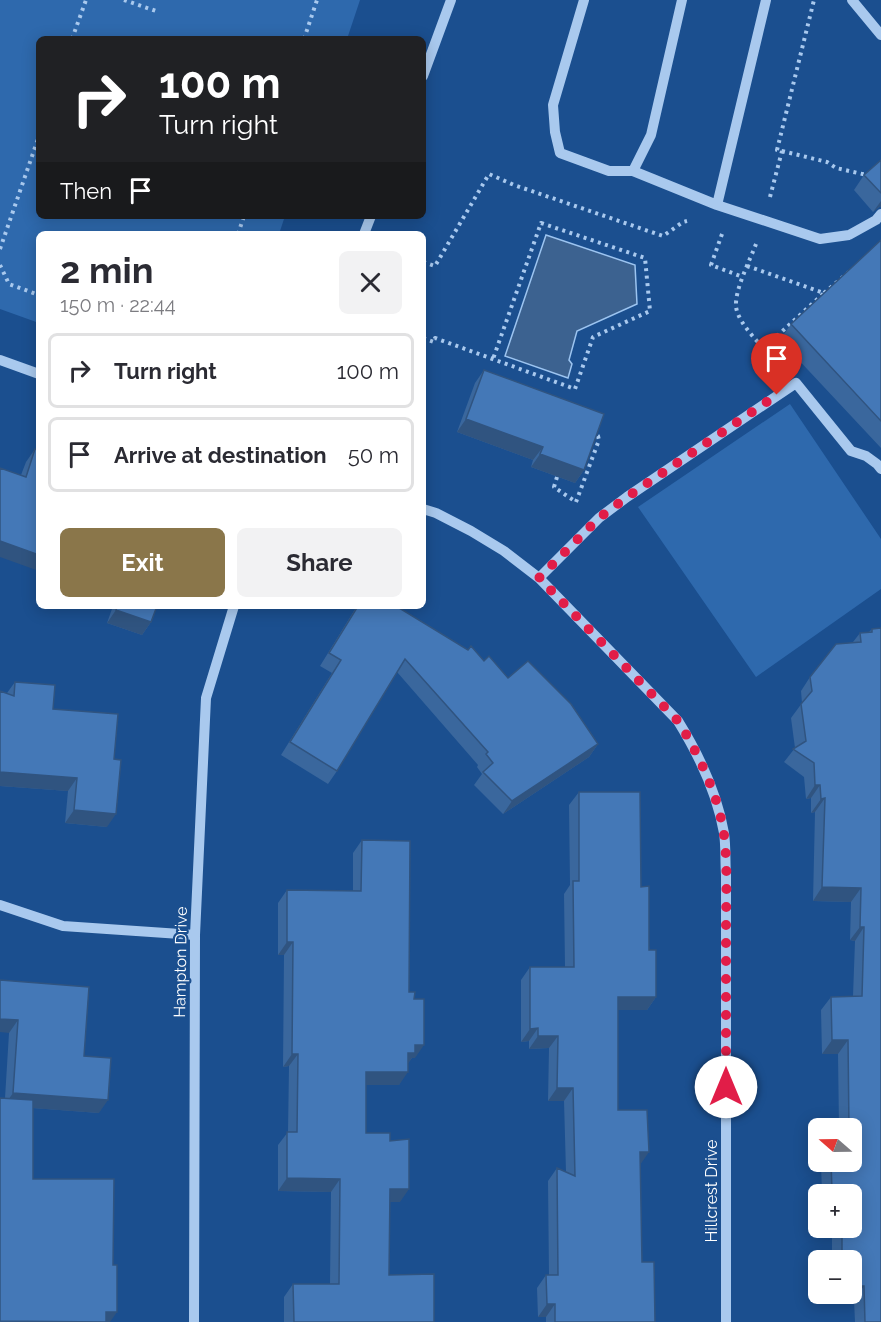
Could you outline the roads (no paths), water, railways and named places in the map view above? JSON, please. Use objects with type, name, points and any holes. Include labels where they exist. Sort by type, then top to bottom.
[{"type":"street","points":[[426,68],[451,0]]},
{"type":"street","points":[[584,0],[553,105],[555,132],[560,153],[609,171],[633,171],[717,205],[820,239],[849,235],[876,220],[881,214]]},
{"type":"street","points":[[633,171],[651,135],[682,0]]},
{"type":"street","points":[[717,205],[766,0]]},
{"type":"street","points":[[852,0],[881,35]]},
{"type":"street","points":[[0,360],[36,373]]},
{"type":"street","points":[[539,578],[599,518],[796,382],[851,451],[866,456],[881,469]]},
{"type":"street","name":"Hillcrest Drive","points":[[426,510],[471,531],[504,551],[539,578],[678,721],[706,773],[724,834],[726,875],[726,1322]]},
{"type":"street","name":"Hampton Drive","points":[[194,1322],[195,935],[206,698],[233,609]]},
{"type":"street","points":[[0,905],[63,926],[195,935]]}]
